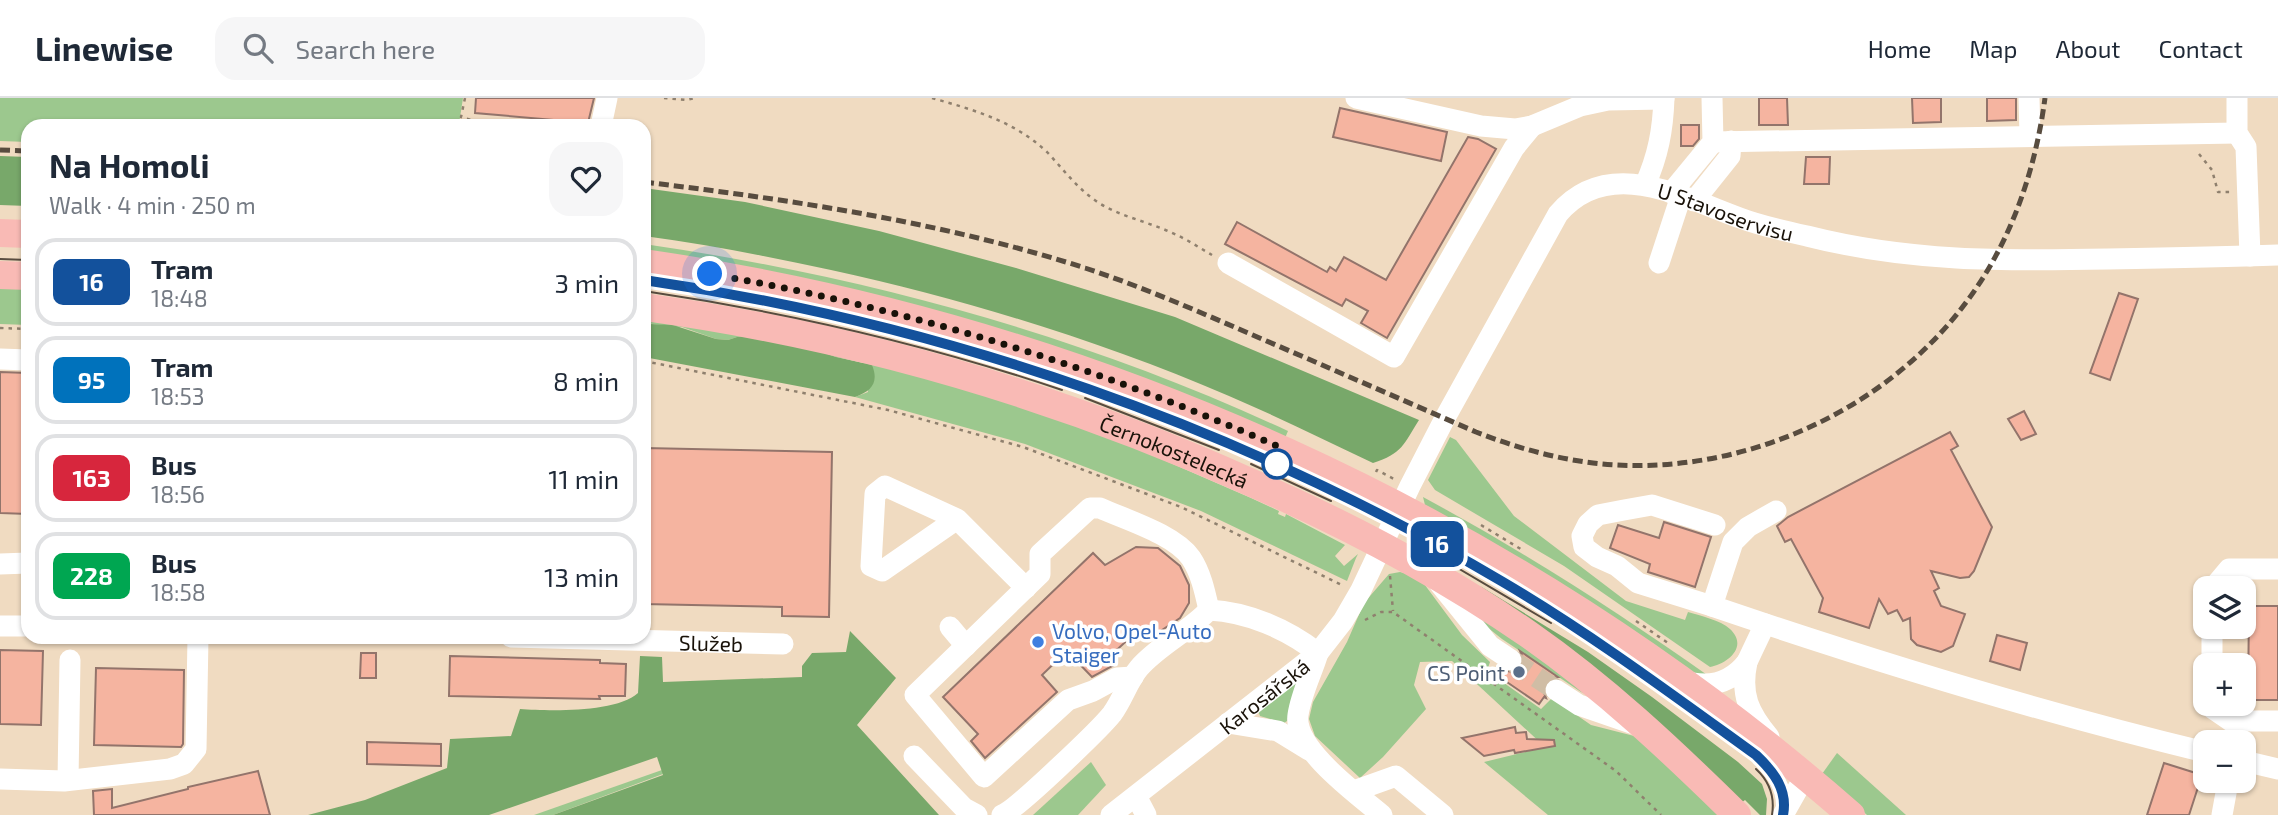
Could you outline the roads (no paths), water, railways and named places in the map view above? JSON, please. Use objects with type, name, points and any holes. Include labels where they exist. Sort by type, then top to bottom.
[{"type":"main road","points":[[0,233],[21,234]]},
{"type":"main road","name":"Černokostelecká","points":[[651,264],[815,294],[915,317],[1010,345],[1114,380],[1373,480],[1400,506],[1546,589],[1620,637],[1800,772],[1851,815]]},
{"type":"main road","points":[[0,275],[21,275]]},
{"type":"main road","name":"Černokostelecká","points":[[651,308],[729,320],[834,342],[918,363],[1021,394],[1103,422],[1212,465],[1313,511],[1429,571],[1529,635],[1585,676],[1649,729],[1737,815]]},
{"type":"street","points":[[602,119],[607,98]]},
{"type":"street","points":[[1356,98],[1481,126],[1515,129],[1532,126],[1555,114],[1598,102],[1664,98],[1661,141],[1656,161],[1645,185]]},
{"type":"street","points":[[1659,263],[1682,197],[1730,156],[1722,142],[1712,98]]},
{"type":"street","points":[[2029,98],[2029,135]]},
{"type":"street","points":[[2236,98],[2237,132],[2246,147],[2250,256]]},
{"type":"street","points":[[1227,263],[1394,357],[1514,148],[1532,126]]},
{"type":"street","points":[[1722,142],[2237,132]]},
{"type":"street","name":"U Stavoservisu","points":[[1382,546],[1445,418],[1558,214],[1569,201],[1594,188],[1611,184],[1645,185],[1744,219],[1808,237],[1864,249],[1927,257],[1992,261],[2278,255]]},
{"type":"street","points":[[0,359],[21,360]]},
{"type":"street","points":[[957,519],[882,571],[871,566],[875,494],[885,486],[957,519],[1026,589]]},
{"type":"street","points":[[1715,525],[1652,505],[1598,515],[1588,524],[1582,536],[1584,547],[1597,557],[1617,566],[1637,583],[2099,725],[2193,749]]},
{"type":"street","points":[[1133,677],[1117,678],[1068,700],[984,777],[915,695],[1026,589],[1040,574],[1041,554],[1090,508],[1100,508],[1174,541],[1190,558],[1203,584],[1209,610]]},
{"type":"street","points":[[1712,606],[1733,542],[1748,527],[1776,511]]},
{"type":"street","name":"Karosářská","points":[[1111,815],[1318,653],[1343,621],[1382,546]]},
{"type":"street","points":[[0,564],[21,563]]},
{"type":"street","points":[[2223,576],[2229,569],[2278,569]]},
{"type":"street","points":[[1429,571],[1490,646],[1511,660]]},
{"type":"street","points":[[1002,815],[1021,802],[1111,715],[1145,662],[1195,625],[1209,610],[1228,611],[1282,629],[1318,653],[1298,715],[1298,727],[1311,751]]},
{"type":"street","points":[[1679,679],[1698,684],[1723,682],[1735,675],[1747,662],[1765,624]]},
{"type":"street","points":[[0,626],[21,626]]},
{"type":"street","points":[[950,627],[966,646]]},
{"type":"street","name":"Služeb","points":[[651,641],[783,644]]},
{"type":"street","points":[[0,779],[68,780],[170,769],[184,764],[196,749],[198,644]]},
{"type":"street","points":[[68,780],[70,660]]},
{"type":"street","points":[[1747,662],[1745,684],[1750,712],[1800,772],[1783,815]]},
{"type":"street","points":[[1556,690],[1578,705],[1649,729]]},
{"type":"street","points":[[2224,716],[2231,721],[2278,721]]},
{"type":"street","points":[[1228,723],[1278,731],[1311,751],[1382,815]]},
{"type":"street","points":[[914,756],[964,808],[978,815]]},
{"type":"street","points":[[2256,764],[2278,769]]},
{"type":"street","points":[[1354,791],[1396,776],[1443,815]]},
{"type":"street","points":[[2222,815],[2226,793]]},
{"type":"street","points":[[1136,796],[1146,815]]},
{"type":"tunnel","points":[[1511,660],[1556,690]]},
{"type":"tram line","points":[[0,259],[21,260]]},
{"type":"tram line","points":[[651,281],[757,299],[869,323],[979,353],[1088,389],[1195,429],[1300,475],[1403,526],[1503,582],[1568,622],[1663,687],[1763,761],[1781,789],[1783,815]]},
{"type":"tram line","name":"16","points":[[651,281],[817,311],[970,350],[1121,400],[1290,470],[1462,558],[1584,632],[1634,666],[1756,755],[1769,768],[1782,789],[1785,807],[1783,815]]},
{"type":"tram line","points":[[651,292],[855,331],[959,358],[1062,390]]},
{"type":"tram line","points":[[1085,398],[1219,450]]},
{"type":"tram line","points":[[1251,464],[1331,501]]},
{"type":"tram line","points":[[1439,557],[1551,623]]},
{"type":"tram line","points":[[1756,769],[1770,790],[1772,815]]},
{"type":"railway","points":[[651,183],[867,214],[1031,252],[1153,293],[1476,432],[1548,455],[1578,461],[1648,465],[1702,460],[1756,448],[1807,428],[1856,402],[1901,370],[1941,333],[1975,290],[2001,246],[2029,174],[2045,98]]},
{"type":"railway","points":[[0,150],[21,151]]},
{"type":"place","name":"Volvo, Opel-Auto Staiger","points":[[1038,642]]},
{"type":"place","name":"CS Point","points":[[1519,672]]}]
